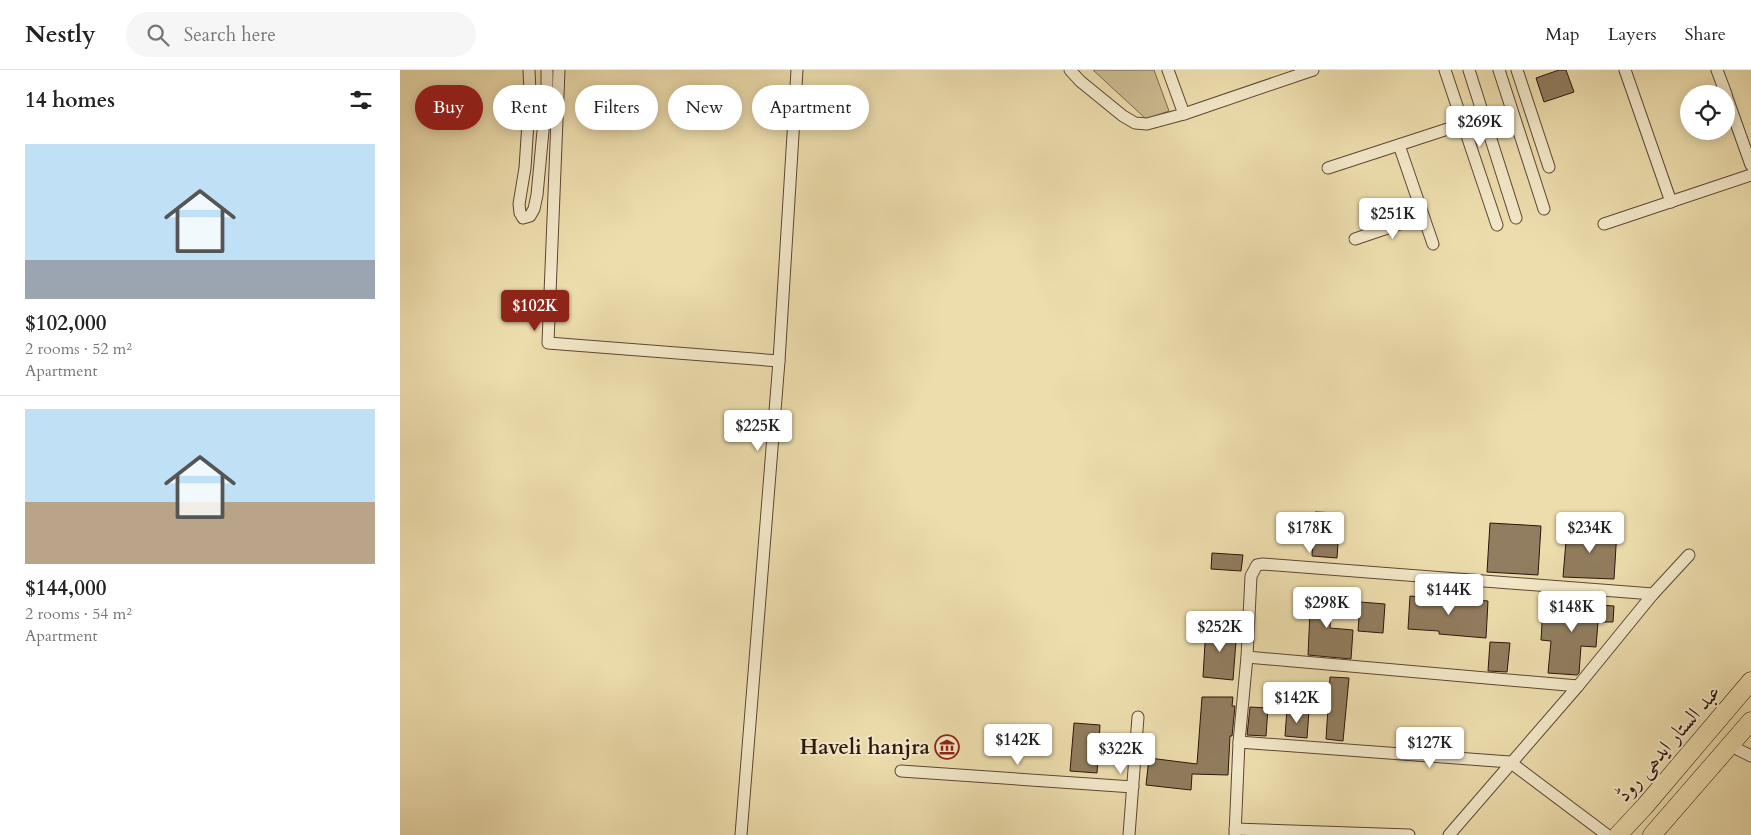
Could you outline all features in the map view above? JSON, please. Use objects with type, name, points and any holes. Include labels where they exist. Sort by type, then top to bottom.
[{"type":"main road","name":"عبد الستار ایدھی روڈ","points":[[1618,835],[1751,681]]},
{"type":"main road","points":[[1652,835],[1751,721]]},
{"type":"street","points":[[528,70],[530,92],[525,168],[519,204],[520,213],[524,218],[530,216],[534,209],[537,195],[547,88],[546,70]]},
{"type":"street","points":[[559,70],[548,343],[779,360]]},
{"type":"street","points":[[741,835],[779,360],[797,70]]},
{"type":"street","points":[[1070,70],[1087,87],[1123,116],[1135,123],[1147,124],[1184,114],[1313,70]]},
{"type":"street","points":[[1168,70],[1184,114]]},
{"type":"street","points":[[1445,70],[1497,225]]},
{"type":"street","points":[[1469,70],[1516,218]]},
{"type":"street","points":[[1499,70],[1544,208]]},
{"type":"street","points":[[1516,70],[1549,167]]},
{"type":"street","points":[[1624,70],[1671,202]]},
{"type":"street","points":[[1718,70],[1723,85]]},
{"type":"street","points":[[1735,120],[1751,166]]},
{"type":"street","points":[[1328,168],[1463,124]]},
{"type":"street","points":[[1399,145],[1433,244]]},
{"type":"street","points":[[1604,224],[1751,175]]},
{"type":"street","points":[[1355,239],[1423,216]]},
{"type":"street","points":[[1448,835],[1578,686],[1653,594],[1689,555]]},
{"type":"street","points":[[1409,835],[1235,832],[1239,742],[1247,657],[1251,576],[1256,565],[1263,564],[1653,594]]},
{"type":"street","points":[[1247,657],[1578,686]]},
{"type":"street","points":[[1129,835],[1138,717]]},
{"type":"street","points":[[1239,742],[1510,762],[1607,835]]},
{"type":"street","points":[[1732,744],[1751,756]]},
{"type":"street","points":[[901,771],[1133,787]]},
{"type":"shaded area","points":[[1093,70],[1154,70],[1169,111],[1146,119]]},
{"type":"building","points":[[1559,70],[1566,70],[1574,92],[1544,102],[1536,78]]},
{"type":"building","points":[[1315,512],[1340,513],[1337,558],[1312,556]]},
{"type":"building","points":[[1490,523],[1541,526],[1538,575],[1487,572]]},
{"type":"building","points":[[1567,529],[1617,530],[1614,579],[1563,577]]},
{"type":"building","points":[[1212,553],[1243,555],[1241,571],[1211,569]]},
{"type":"building","points":[[1311,589],[1332,590],[1330,628],[1353,630],[1351,659],[1308,655]]},
{"type":"building","points":[[1410,596],[1464,601],[1464,599],[1488,601],[1486,638],[1439,634],[1439,631],[1408,629]]},
{"type":"building","points":[[1569,601],[1614,606],[1613,622],[1598,622],[1596,647],[1581,646],[1579,673],[1577,675],[1548,673],[1551,641],[1541,640],[1543,607],[1568,609]]},
{"type":"building","points":[[1360,602],[1385,604],[1383,633],[1358,631]]},
{"type":"building","points":[[1206,626],[1237,628],[1233,680],[1203,677]]},
{"type":"building","points":[[1490,642],[1510,643],[1507,672],[1488,671]]},
{"type":"building","points":[[1330,677],[1349,678],[1343,741],[1326,739]]},
{"type":"building","points":[[1202,697],[1233,697],[1232,706],[1235,706],[1232,736],[1230,736],[1228,775],[1192,774],[1191,790],[1146,785],[1149,758],[1197,764]]},
{"type":"building","points":[[1250,707],[1268,708],[1266,736],[1247,735]]},
{"type":"building","points":[[1287,709],[1309,711],[1307,738],[1285,736]]},
{"type":"building","points":[[1074,723],[1100,725],[1097,773],[1070,771]]},
{"type":"place","name":"Haveli hanjra","points":[[947,747]]}]
